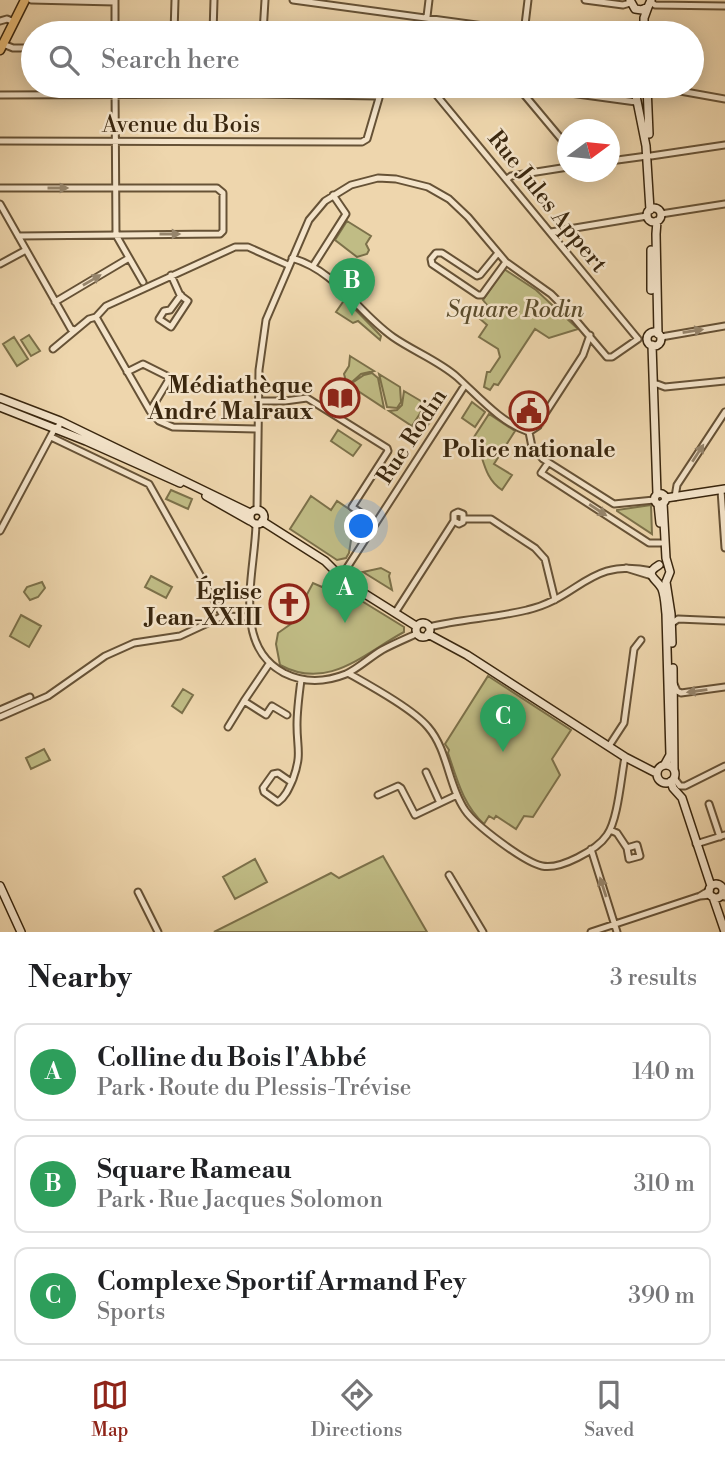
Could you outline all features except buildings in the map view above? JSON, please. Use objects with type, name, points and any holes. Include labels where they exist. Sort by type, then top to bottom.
[{"type":"main road","points":[[2,47],[25,0]]},
{"type":"main road","points":[[630,2],[639,10],[640,21]]},
{"type":"main road","points":[[639,10],[650,3]]},
{"type":"main road","points":[[644,21],[650,3]]},
{"type":"main road","points":[[636,98],[638,113],[645,116]]},
{"type":"main road","points":[[648,98],[645,116],[656,244],[655,339],[660,499],[670,576],[662,583]]},
{"type":"main road","points":[[655,339],[662,558],[652,574],[662,583],[671,624],[673,788],[680,794],[706,872],[717,893],[718,909],[725,932]]},
{"type":"main road","points":[[0,398],[57,420],[255,518],[325,561],[341,577],[395,613],[422,637],[429,631]]},
{"type":"main road","points":[[0,407],[55,428],[255,518]]},
{"type":"main road","points":[[660,499],[723,489]]},
{"type":"main road","points":[[660,565],[668,569]]},
{"type":"main road","points":[[656,774],[670,755],[668,651],[662,583]]},
{"type":"main road","points":[[416,630],[423,622],[429,631],[625,757],[656,774],[682,803]]},
{"type":"main road","points":[[665,764],[673,776]]},
{"type":"main road","points":[[662,782],[673,776]]},
{"type":"main road","points":[[0,886],[22,932]]},
{"type":"street","points":[[31,0],[115,1],[115,21]]},
{"type":"street","points":[[175,21],[176,0]]},
{"type":"street","points":[[213,21],[214,0]]},
{"type":"street","points":[[264,21],[265,0]]},
{"type":"street","points":[[293,0],[448,21]]},
{"type":"street","points":[[427,21],[429,0]]},
{"type":"street","points":[[525,21],[528,0]]},
{"type":"street","points":[[585,0],[623,5],[630,2]]},
{"type":"street","points":[[650,3],[708,3],[725,6]]},
{"type":"street","points":[[0,21],[7,19],[15,22]]},
{"type":"street","points":[[2,47],[21,48]]},
{"type":"street","points":[[0,95],[21,95]]},
{"type":"street","points":[[704,95],[725,99]]},
{"type":"street","points":[[115,98],[116,235],[143,282]]},
{"type":"street","name":"Avenue du Bois","points":[[0,141],[362,142],[368,139],[379,98]]},
{"type":"street","name":"Rue Jules Appert","points":[[439,98],[638,339]]},
{"type":"street","points":[[528,98],[557,134]]},
{"type":"street","points":[[606,98],[636,102]]},
{"type":"street","points":[[620,160],[725,145]]},
{"type":"street","points":[[507,179],[511,176],[557,169]]},
{"type":"street","points":[[416,630],[348,673],[323,680],[301,680],[269,664],[255,643],[251,617],[263,334],[288,265],[311,217],[333,195],[351,185],[378,178],[396,179],[420,185],[453,202],[506,261],[551,294],[610,358],[638,339],[655,339],[725,327]]},
{"type":"street","points":[[0,188],[222,190],[223,231],[220,234],[18,236]]},
{"type":"street","points":[[313,266],[346,214],[333,195]]},
{"type":"street","points":[[0,204],[71,329],[75,330]]},
{"type":"street","points":[[551,232],[725,204]]},
{"type":"street","points":[[53,349],[89,319],[96,317],[106,306],[240,246],[288,265]]},
{"type":"street","points":[[0,264],[26,250]]},
{"type":"street","points":[[498,253],[477,276],[442,253],[436,253],[431,260],[432,264],[478,295],[482,295],[506,261]]},
{"type":"street","points":[[55,302],[129,258]]},
{"type":"street","points":[[292,258],[313,266],[340,286],[380,327],[455,375],[491,409],[529,432],[532,447],[548,463],[614,504],[660,499]]},
{"type":"street","points":[[171,275],[181,295],[188,301],[171,327],[159,318],[164,311],[170,310],[181,295]]},
{"type":"street","points":[[96,317],[150,411],[159,421],[173,427],[258,429]]},
{"type":"street","points":[[546,412],[583,355],[590,335]]},
{"type":"street","points":[[583,355],[598,346]]},
{"type":"street","points":[[127,372],[143,364],[167,376],[168,381],[150,411]]},
{"type":"street","points":[[657,384],[665,387],[725,381]]},
{"type":"street","name":"Rue Rodin","points":[[341,577],[465,385]]},
{"type":"street","points":[[259,401],[285,401],[307,397],[387,448],[388,451],[352,507],[376,523]]},
{"type":"street","points":[[675,497],[677,485],[725,412]]},
{"type":"street","points":[[0,531],[55,428],[59,426],[57,420]]},
{"type":"street","points":[[529,432],[538,426]]},
{"type":"street","points":[[51,437],[149,484],[223,616]]},
{"type":"street","points":[[548,463],[541,473],[649,543],[661,543]]},
{"type":"street","points":[[723,489],[725,548]]},
{"type":"street","points":[[395,613],[454,522],[461,523],[464,519],[491,519],[535,548],[545,559],[555,600]]},
{"type":"street","points":[[429,631],[526,611],[555,600],[604,570],[623,567],[652,574]]},
{"type":"street","points":[[0,717],[48,696],[111,653],[134,643],[161,640],[191,632],[223,616],[251,617]]},
{"type":"street","points":[[671,624],[678,619],[725,621]]},
{"type":"street","points":[[609,746],[624,723],[634,649],[641,640]]},
{"type":"street","points":[[228,727],[269,664]]},
{"type":"street","points":[[348,673],[425,723],[436,738],[457,795],[470,817],[484,831],[535,863],[549,867],[558,866],[603,840],[610,830],[625,757]]},
{"type":"street","points":[[291,782],[278,773],[273,774],[263,788],[264,792],[278,802],[291,786],[300,759],[297,721],[301,680]]},
{"type":"street","points":[[673,684],[681,693],[725,687]]},
{"type":"street","points":[[0,710],[30,697]]},
{"type":"street","points":[[244,701],[266,715],[272,706],[287,715]]},
{"type":"street","points":[[673,776],[680,786],[685,786],[725,766]]},
{"type":"street","points":[[426,772],[440,803]]},
{"type":"street","points":[[378,795],[398,786],[415,815],[457,795]]},
{"type":"street","points":[[696,844],[722,836],[709,804]]},
{"type":"street","points":[[610,830],[617,833],[626,848]]},
{"type":"street","points":[[591,849],[617,932]]},
{"type":"street","points":[[449,875],[483,932]]},
{"type":"street","points":[[138,892],[158,932]]},
{"type":"street","points":[[591,932],[700,896],[717,893]]},
{"type":"green space","points":[[347,221],[371,236],[366,244],[369,250],[367,254],[357,257],[335,240]]},
{"type":"green space","name":"Square Rodin","points":[[504,269],[536,290],[578,329],[549,338],[535,329],[498,385],[494,384],[490,390],[484,387],[487,372],[490,372],[500,357],[498,349],[479,337],[487,325],[478,317],[487,305],[483,300]]},
{"type":"green space","points":[[345,299],[381,336],[380,340],[358,321],[353,323],[336,312]]},
{"type":"green space","points":[[29,335],[40,351],[31,356],[21,340]]},
{"type":"green space","points":[[14,337],[28,359],[17,366],[3,344]]},
{"type":"green space","points":[[350,356],[374,371],[361,374],[352,382],[346,381],[344,374],[349,366]]},
{"type":"green space","points":[[372,373],[378,378],[384,408],[349,385]]},
{"type":"green space","points":[[379,374],[400,387],[401,402],[397,408],[387,407]]},
{"type":"green space","points":[[404,391],[426,404],[412,426],[389,411],[397,410],[402,405]]},
{"type":"green space","points":[[472,402],[485,412],[475,427],[462,418]]},
{"type":"green space","points":[[428,407],[436,413],[424,431],[415,426]]},
{"type":"green space","points":[[489,414],[515,431],[494,464],[512,475],[502,490],[487,473],[474,437]]},
{"type":"green space","points":[[338,430],[361,445],[353,456],[331,441]]},
{"type":"green space","points":[[171,490],[192,499],[188,509],[166,499]]},
{"type":"green space","points":[[311,496],[331,510],[337,501],[364,519],[351,540],[346,558],[337,560],[290,529]]},
{"type":"green space","points":[[651,505],[652,534],[617,511],[617,510]]},
{"type":"green space","points":[[381,568],[390,573],[392,590],[363,572]]},
{"type":"green space","points":[[151,576],[172,587],[166,598],[145,587]]},
{"type":"green space","points":[[331,578],[339,587],[404,627],[404,632],[359,659],[330,672],[297,672],[280,665],[276,644],[278,633],[298,619],[296,615],[313,583],[322,587]]},
{"type":"green space","points":[[42,582],[45,588],[38,597],[30,600],[24,592],[27,587]]},
{"type":"green space","points":[[21,615],[41,626],[29,647],[10,636]]},
{"type":"green space","points":[[488,676],[571,730],[552,759],[560,775],[533,817],[524,816],[516,829],[496,816],[494,819],[489,816],[484,824],[477,817],[462,791],[445,744]]},
{"type":"green space","points":[[183,689],[193,695],[182,713],[172,706]]},
{"type":"green space","points":[[44,749],[50,760],[31,769],[26,758]]},
{"type":"green space","points":[[383,856],[427,932],[214,932],[331,873],[339,878]]},
{"type":"green space","points":[[255,859],[267,882],[235,899],[223,877]]},
{"type":"tunnel","points":[[538,426],[542,425],[546,412]]},
{"type":"place","name":"Square Rameau","points":[[352,316]]},
{"type":"place","name":"Médiathèque André Malraux","points":[[340,398]]},
{"type":"place","name":"Police nationale","points":[[529,411]]},
{"type":"place","name":"Église Jean-XXIII","points":[[289,604]]},
{"type":"place","name":"Colline du Bois l'Abbé","points":[[345,623]]},
{"type":"place","name":"Complexe Sportif Armand Fey","points":[[503,752]]}]
